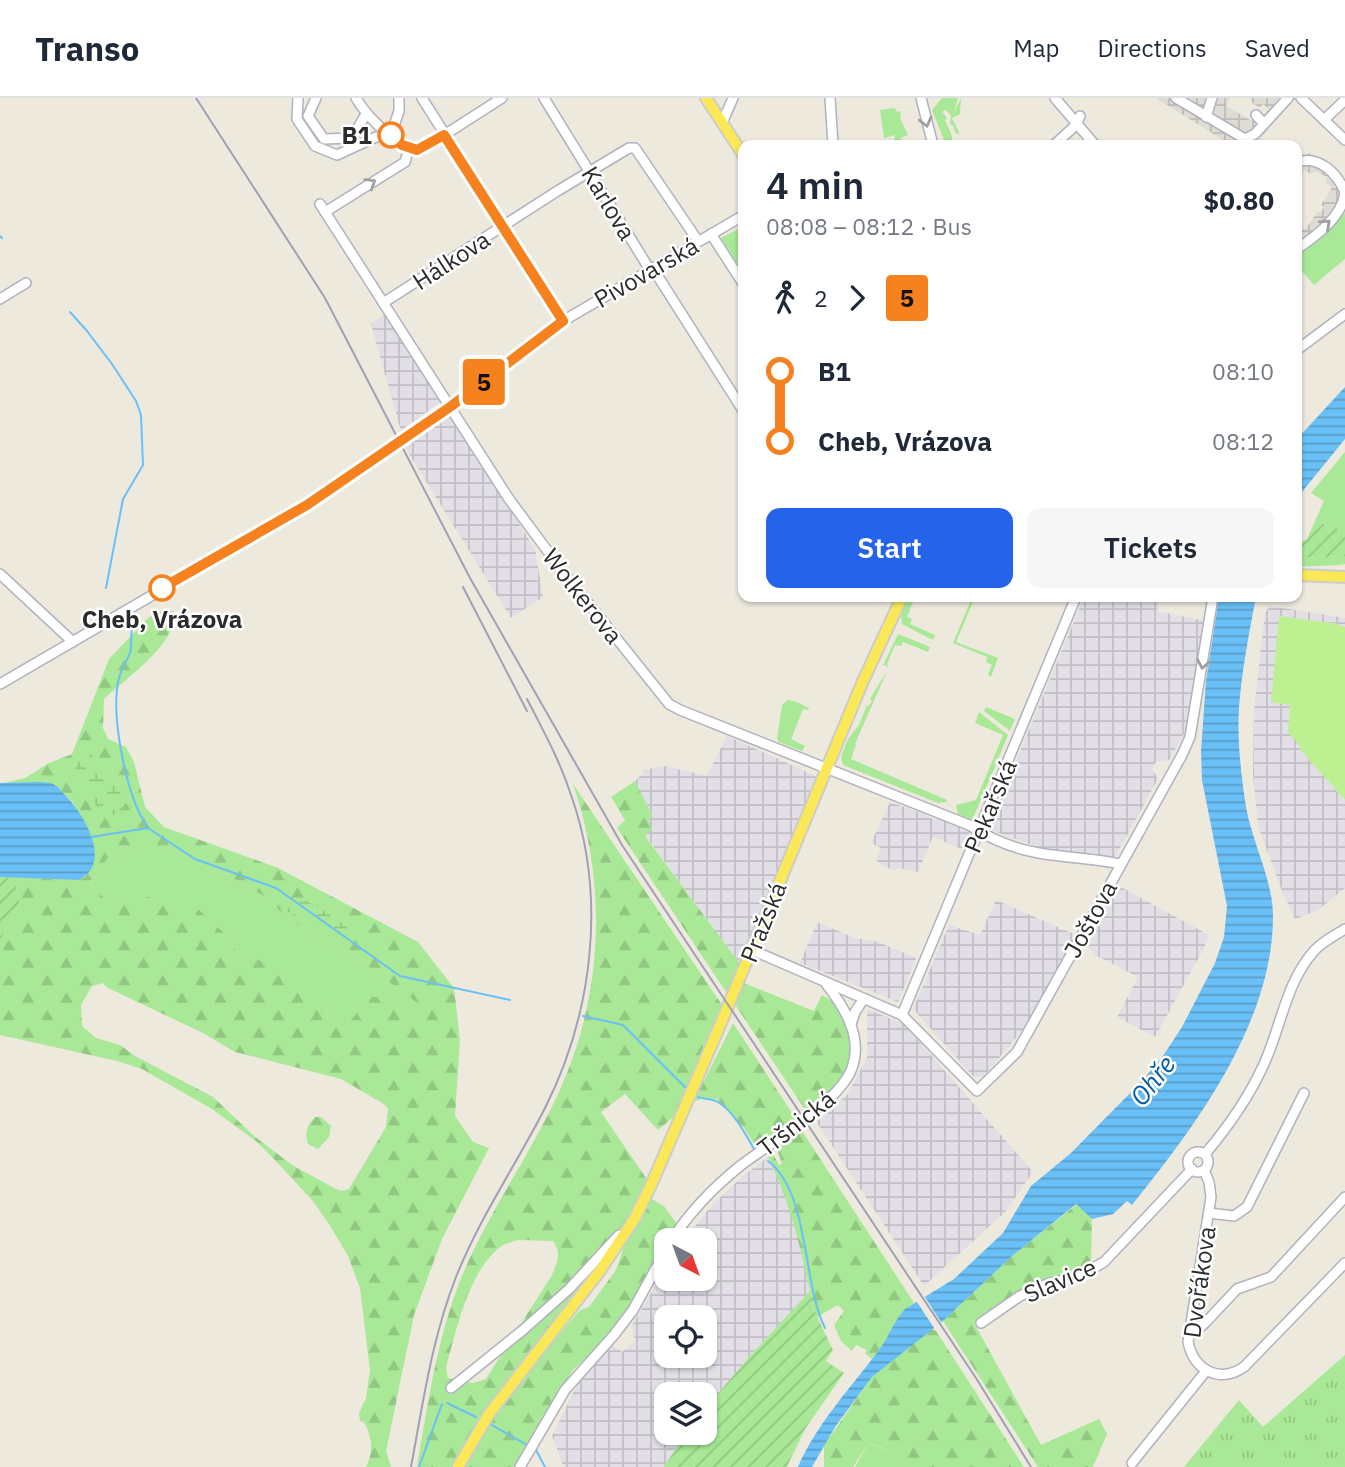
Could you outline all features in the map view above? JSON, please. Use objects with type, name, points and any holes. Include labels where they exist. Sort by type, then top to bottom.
[{"type":"main road","points":[[710,98],[738,147]]},
{"type":"main road","points":[[1320,576],[1345,570]]},
{"type":"main road","points":[[1302,575],[1345,577]]},
{"type":"main road","name":"Pražská","points":[[888,624],[895,602]]},
{"type":"main road","name":"Pražská","points":[[458,1467],[489,1414],[600,1272],[635,1218],[899,602]]},
{"type":"street","points":[[298,98],[297,119],[315,146],[337,155],[376,137],[391,135]]},
{"type":"street","points":[[316,98],[308,116],[324,139],[352,138],[366,114]]},
{"type":"street","points":[[356,98],[366,114],[409,148],[417,150],[502,98]]},
{"type":"street","points":[[391,135],[399,111],[399,98]]},
{"type":"street","points":[[422,98],[563,321]]},
{"type":"street","name":"Karlova","points":[[544,98],[650,270],[659,278],[738,403]]},
{"type":"street","points":[[722,122],[733,98]]},
{"type":"street","points":[[830,98],[833,140]]},
{"type":"street","points":[[920,98],[932,140]]},
{"type":"street","points":[[1055,98],[1078,120],[1091,140]]},
{"type":"street","points":[[1176,98],[1243,140]]},
{"type":"street","points":[[1206,117],[1212,98]]},
{"type":"street","points":[[1248,140],[1288,98]]},
{"type":"street","points":[[1301,98],[1345,140]]},
{"type":"street","points":[[1324,120],[1345,100]]},
{"type":"street","points":[[1256,115],[1264,124]]},
{"type":"street","points":[[1059,140],[1078,120]]},
{"type":"street","name":"Wolkerova","points":[[409,148],[405,162],[323,208],[509,499],[669,704],[826,770],[969,825],[986,836],[1038,853],[1094,858],[1120,864]]},
{"type":"street","name":"Hálkova","points":[[383,303],[629,148],[635,148],[698,242]]},
{"type":"street","points":[[1302,161],[1317,161],[1338,178],[1345,193],[1344,201],[1334,217],[1302,245]]},
{"type":"street","name":"Pivovarská","points":[[0,684],[179,577],[307,505],[450,407],[563,321],[738,218]]},
{"type":"street","points":[[711,234],[738,276]]},
{"type":"street","points":[[0,299],[26,283]]},
{"type":"street","points":[[1302,346],[1343,316]]},
{"type":"street","points":[[0,574],[73,642]]},
{"type":"street","name":"Pekařská","points":[[902,1015],[1074,602]]},
{"type":"street","name":"Joštova","points":[[902,1015],[977,1091],[1017,1052],[1190,737],[1212,602]]},
{"type":"street","points":[[1205,1154],[1233,1120],[1256,1081],[1301,969],[1322,943],[1345,929]]},
{"type":"street","points":[[752,950],[902,1015]]},
{"type":"street","name":"Tršnická","points":[[681,1228],[722,1182],[843,1085],[851,1071],[855,1054],[851,1024],[826,983]]},
{"type":"street","points":[[851,1024],[863,1000]]},
{"type":"street","points":[[1209,1213],[1234,1216],[1247,1207],[1304,1093]]},
{"type":"street","points":[[1198,1152],[1205,1154],[1209,1161],[1204,1170],[1198,1172],[1192,1169],[1188,1163],[1191,1155],[1198,1152]]},
{"type":"street","name":"Slavice","points":[[981,1323],[1020,1296],[1047,1284],[1081,1275],[1104,1262],[1192,1169]]},
{"type":"street","name":"Dvořákova","points":[[1204,1170],[1211,1190],[1209,1213],[1188,1342],[1193,1357],[1206,1371],[1226,1376],[1244,1367],[1345,1263]]},
{"type":"street","points":[[1188,1334],[1195,1332],[1206,1322],[1237,1289],[1270,1278],[1345,1197]]},
{"type":"street","name":"Pražská","points":[[450,1388],[569,1289],[635,1218]]},
{"type":"street","points":[[520,1467],[565,1390],[633,1310],[654,1272]]},
{"type":"street","points":[[1132,1464],[1206,1371]]},
{"type":"shaded area","points":[[1156,98],[1230,98],[1226,106],[1252,121],[1257,115],[1261,118],[1269,109],[1263,104],[1260,108],[1250,101],[1251,98],[1296,98],[1258,140],[1223,140]]},
{"type":"shaded area","points":[[1310,153],[1320,159],[1345,186],[1345,213],[1302,248],[1302,229],[1305,230],[1317,212],[1321,212],[1324,207],[1321,205],[1332,187],[1325,183],[1327,177],[1315,171],[1311,174],[1304,170],[1302,173],[1302,155]]},
{"type":"shaded area","points":[[385,314],[440,402],[401,431],[371,324]]},
{"type":"shaded area","points":[[450,416],[535,549],[543,597],[511,618],[406,449],[405,445]]},
{"type":"shaded area","points":[[1082,602],[1158,602],[1157,611],[1206,621],[1186,730],[1169,760],[1156,762],[1152,768],[1158,779],[1115,857],[1051,852],[988,829]]},
{"type":"shaded area","points":[[1270,606],[1345,618],[1345,627],[1279,616],[1290,705],[1288,732],[1345,800],[1345,888],[1318,910],[1295,919],[1258,826],[1253,774],[1254,709],[1265,613]]},
{"type":"shaded area","points":[[727,736],[818,777],[740,964],[645,835],[648,833],[648,819],[653,817],[635,781],[642,774],[642,770],[665,766],[707,776]]},
{"type":"shaded area","points":[[890,802],[970,832],[962,849],[933,837],[918,872],[897,868],[895,871],[883,866],[876,860],[881,848],[871,843]]},
{"type":"shaded area","points":[[1117,885],[1209,935],[1155,1037],[1117,1017],[1138,977],[1095,955],[1085,942]]},
{"type":"shaded area","points":[[996,900],[1076,935],[1028,1023],[984,1076],[974,1077],[913,1009],[949,925],[980,935]]},
{"type":"shaded area","points":[[817,922],[916,958],[898,1002],[800,963]]},
{"type":"shaded area","points":[[867,1009],[904,1024],[1033,1172],[1005,1212],[924,1286],[816,1121],[847,1095],[867,1058]]},
{"type":"shaded area","points":[[768,1157],[794,1221],[810,1291],[717,1395],[717,1382],[654,1382],[654,1445],[678,1445],[664,1467],[564,1467],[552,1436],[577,1385],[613,1345],[622,1352],[635,1341],[632,1325],[654,1288],[654,1292],[718,1292],[718,1228],[694,1228],[713,1204]]},
{"type":"green space","points":[[942,98],[958,98],[954,112],[961,98],[960,114],[952,118],[960,134],[955,133],[950,124],[951,115],[945,110],[942,112],[947,118],[945,120],[952,140],[944,140],[932,110]]},
{"type":"green space","points":[[895,108],[897,112],[901,111],[900,118],[908,135],[900,138],[901,140],[894,140],[895,135],[884,138],[880,110]]},
{"type":"green space","points":[[1345,213],[1345,259],[1314,285],[1302,271],[1302,248]]},
{"type":"green space","points":[[738,229],[738,265],[721,238]]},
{"type":"green space","points":[[1345,452],[1345,531],[1315,521],[1324,501],[1311,493]]},
{"type":"green space","points":[[1315,521],[1345,531],[1345,556],[1302,558],[1302,542],[1307,539]]},
{"type":"green space","points":[[1345,556],[1345,564],[1302,567],[1302,558]]},
{"type":"green space","points":[[906,602],[913,602],[907,617],[912,619],[910,624],[935,635],[933,640],[902,624],[901,615]]},
{"type":"green space","points":[[970,602],[973,602],[956,642],[998,658],[991,677],[988,675],[992,665],[986,662],[987,657],[953,643]]},
{"type":"green space","points":[[173,611],[169,634],[137,671],[104,699],[103,728],[108,739],[126,747],[134,762],[145,807],[164,827],[278,868],[418,942],[454,988],[460,1041],[455,1116],[473,1142],[489,1148],[442,1239],[414,1315],[386,1451],[391,1467],[366,1467],[371,1444],[359,1413],[366,1398],[370,1370],[360,1288],[348,1256],[312,1200],[257,1142],[212,1109],[142,1069],[0,1035],[0,940],[20,904],[14,877],[79,880],[86,876],[91,835],[73,803],[56,786],[46,782],[4,783],[25,778],[49,763],[72,754],[109,659],[147,619],[159,612]],"holes":[[[135,848],[164,848],[214,867],[265,897],[290,920],[350,953],[423,1007],[423,1017],[415,1018],[385,999],[365,995],[358,1000],[356,1014],[343,1029],[329,1020],[324,1006],[302,978],[236,951],[227,936],[197,908],[169,895],[154,895],[123,904],[107,901],[90,884],[107,859]],[[103,983],[108,988],[203,1033],[235,1052],[341,1079],[384,1104],[388,1109],[386,1127],[349,1189],[336,1189],[292,1165],[254,1136],[213,1097],[135,1056],[120,1045],[96,1038],[82,1026],[81,1005],[92,986]]]},
{"type":"green space","points":[[1279,616],[1345,627],[1345,800],[1288,732],[1290,705],[1271,702]]},
{"type":"green space","points":[[898,634],[930,647],[928,652],[903,642],[901,646],[895,645],[887,664],[889,667],[883,665]]},
{"type":"green space","points":[[887,671],[851,759],[947,802],[938,803],[843,765],[841,756],[848,739],[859,725],[867,705],[872,701],[870,699]]},
{"type":"green space","points":[[788,700],[809,708],[803,709],[791,739],[805,746],[802,751],[777,739],[782,705]]},
{"type":"green space","points":[[986,707],[1015,719],[1010,731],[984,711]]},
{"type":"green space","points":[[979,712],[1008,735],[972,820],[958,814],[956,805],[976,800],[1003,735],[975,723]]},
{"type":"green space","points":[[88,751],[128,802],[114,815],[97,813],[93,791],[80,778],[69,780],[82,756]]},
{"type":"green space","points":[[635,781],[653,817],[648,819],[652,829],[645,836],[740,964],[728,995],[617,828],[625,820],[611,797]]},
{"type":"green space","points":[[573,784],[724,1008],[676,1115],[658,1130],[625,1094],[601,1112],[648,1181],[632,1212],[615,1242],[490,1409],[452,1467],[417,1467],[434,1370],[453,1299],[472,1253],[558,1094],[584,1019],[592,980],[596,901],[584,822]],"holes":[[[517,1240],[553,1241],[558,1254],[552,1275],[486,1379],[473,1383],[448,1378],[446,1368],[466,1301],[481,1269],[491,1255],[503,1245]]]},
{"type":"green space","points":[[135,848],[164,848],[214,867],[265,897],[290,920],[350,953],[424,1007],[423,1017],[415,1018],[385,999],[358,1000],[356,1014],[343,1029],[329,1020],[324,1006],[267,965],[236,951],[227,936],[123,904],[107,902],[90,884],[107,859]]},
{"type":"green space","points":[[0,877],[14,877],[20,904],[0,940]]},
{"type":"green space","points":[[295,897],[320,908],[357,934],[344,947],[313,926],[310,920],[296,917],[283,908]]},
{"type":"green space","points":[[744,983],[814,1011],[822,995],[838,1005],[844,1014],[851,1041],[848,1068],[837,1086],[806,1111],[734,1003]]},
{"type":"green space","points":[[733,1023],[796,1119],[756,1147],[744,1128],[717,1099],[694,1101]]},
{"type":"green space","points":[[315,1117],[321,1117],[331,1126],[329,1137],[318,1149],[308,1144],[306,1136],[308,1126]]},
{"type":"green space","points":[[802,1131],[914,1303],[894,1324],[872,1359],[865,1353],[867,1350],[856,1345],[852,1351],[841,1341],[834,1325],[844,1311],[838,1305],[817,1317],[814,1310],[790,1213],[768,1157],[773,1154],[779,1165],[782,1164],[777,1149]]},
{"type":"green space","points":[[650,1198],[664,1206],[677,1224],[675,1228],[654,1228],[654,1264],[626,1313],[608,1337],[573,1370],[514,1467],[464,1467],[494,1417],[580,1310],[589,1307],[616,1270],[624,1246]]},
{"type":"green space","points":[[1077,1204],[1092,1219],[1091,1266],[1023,1289],[974,1323],[1041,1445],[1099,1419],[1107,1434],[1093,1467],[1038,1467],[943,1321],[1011,1257]]},
{"type":"green space","points":[[810,1291],[814,1310],[833,1350],[826,1361],[844,1373],[805,1429],[787,1467],[664,1467],[678,1445],[717,1445],[717,1395]]},
{"type":"green space","points":[[932,1329],[936,1331],[1024,1467],[898,1467],[887,1451],[868,1444],[853,1467],[824,1467],[824,1445],[872,1377]]},
{"type":"green space","points":[[1345,1355],[1345,1467],[1184,1467],[1239,1400],[1263,1427]]},
{"type":"green space","points":[[868,1444],[887,1451],[898,1467],[855,1467]]},
{"type":"water","points":[[1345,387],[1345,439],[1302,492],[1302,434]]},
{"type":"water","name":"Ohře","points":[[1218,602],[1255,602],[1240,693],[1239,744],[1246,807],[1267,877],[1273,920],[1269,959],[1259,998],[1225,1073],[1204,1108],[1132,1205],[1127,1201],[1113,1214],[1092,1219],[1076,1204],[1011,1257],[943,1321],[872,1377],[835,1427],[812,1467],[798,1467],[824,1421],[879,1350],[905,1309],[954,1279],[1003,1233],[1031,1186],[1071,1153],[1142,1081],[1182,1027],[1215,963],[1224,937],[1227,906],[1202,780],[1201,751],[1206,681]]},
{"type":"water","points":[[36,782],[56,786],[87,825],[95,850],[94,862],[89,872],[79,880],[0,877],[0,783]]},
{"type":"pier","points":[[923,1294],[943,1325],[936,1331],[915,1299]]},
{"type":"waterway","points":[[70,312],[112,364],[136,401],[141,415],[143,465],[123,499],[106,588]]},
{"type":"waterway","points":[[132,626],[130,653],[121,671],[117,693],[118,733],[132,795],[147,826]]},
{"type":"waterway","points":[[91,837],[148,828],[195,859],[276,888],[400,976],[510,1000]]},
{"type":"waterway","points":[[583,1016],[623,1025],[687,1089]]},
{"type":"waterway","points":[[696,1096],[724,1106],[739,1123],[754,1149]]},
{"type":"waterway","points":[[768,1161],[782,1176],[791,1194],[804,1240],[812,1287],[825,1328]]},
{"type":"waterway","points":[[447,1403],[476,1417]]},
{"type":"waterway","points":[[419,1467],[442,1404]]},
{"type":"waterway","points":[[490,1424],[527,1445]]},
{"type":"waterway","points":[[536,1450],[545,1467]]},
{"type":"railway","points":[[196,98],[325,298],[470,578],[622,845],[976,1378],[1031,1467]]},
{"type":"railway","points":[[463,587],[527,711]]},
{"type":"railway","points":[[411,1467],[434,1347],[456,1277],[487,1212],[545,1108],[561,1071],[584,994],[590,954],[591,913],[589,873],[582,834],[562,770],[527,699]]},
{"type":"bus line","name":"5","points":[[162,588],[307,505],[450,407],[563,321],[444,135],[417,150],[402,145],[391,135]]},
{"type":"place","name":"B1","points":[[391,135]]},
{"type":"place","name":"Cheb, Vrázova","points":[[162,588]]}]
